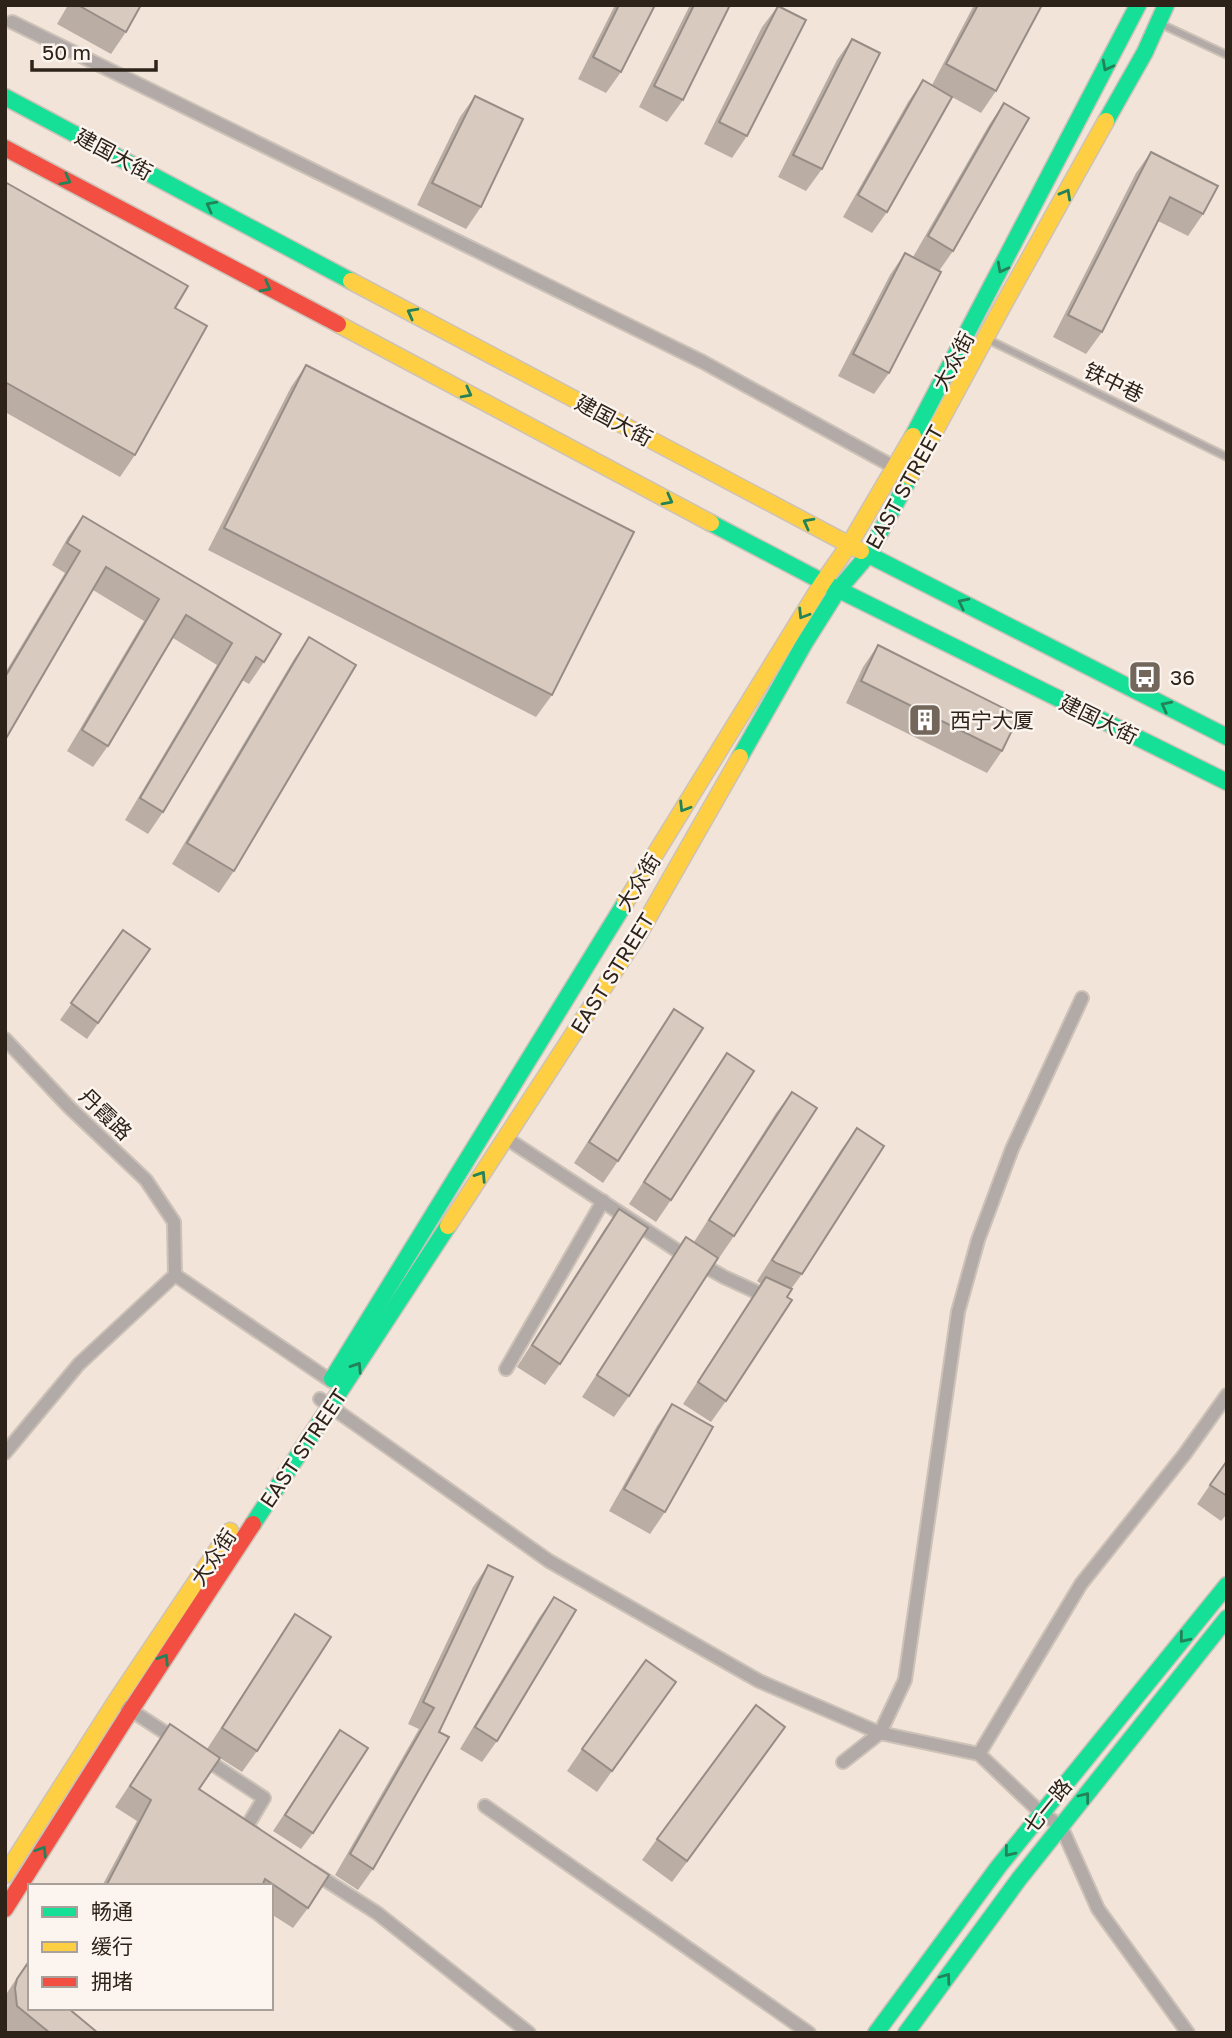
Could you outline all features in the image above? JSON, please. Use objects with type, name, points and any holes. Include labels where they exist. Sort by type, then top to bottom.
[{"type":"main road","name":"大众街","points":[[5,1875],[116,1701],[325,1403],[331,1381],[822,582],[849,545],[922,421],[1138,5]]},
{"type":"main road","name":"EAST STREET","points":[[5,1909],[325,1403],[506,1138],[640,932],[804,644],[838,590],[868,555],[985,338],[1145,52],[1166,5]]},
{"type":"main road","name":"建国大街","points":[[5,97],[868,555],[1227,737]]},
{"type":"main road","name":"建国大街","points":[[5,148],[822,582],[1227,782]]},
{"type":"main road","name":"七一路","points":[[876,2033],[999,1866],[1227,1585]]},
{"type":"main road","name":"七一路","points":[[906,2033],[1019,1879],[1227,1618]]},
{"type":"street","points":[[12,22],[703,362],[894,467]]},
{"type":"street","points":[[843,1762],[880,1733],[905,1681],[958,1312],[978,1240],[1013,1149],[1082,998]]},
{"type":"street","name":"丹霞路","points":[[5,1039],[69,1107],[146,1180],[174,1222],[175,1275]]},
{"type":"street","points":[[506,1138],[681,1253],[724,1277],[783,1304]]},
{"type":"street","points":[[506,1369],[603,1201]]},
{"type":"street","points":[[5,1453],[79,1364],[175,1275],[331,1381]]},
{"type":"street","points":[[979,1754],[1081,1584],[1184,1455],[1227,1395]]},
{"type":"street","points":[[325,1403],[550,1561],[759,1681],[880,1733],[979,1754],[1041,1813],[1061,1826],[1098,1909],[1188,2033]]},
{"type":"street","points":[[116,1701],[264,1798],[246,1828],[268,1842]]},
{"type":"street","points":[[485,1806],[809,2033]]},
{"type":"street","points":[[301,1864],[377,1913],[529,2033]]},
{"type":"lane","points":[[1158,23],[1227,55]]},
{"type":"lane","name":"铁中巷","points":[[985,338],[1227,457]]},
{"type":"building","points":[[78,5],[141,5],[126,32]]},
{"type":"building","points":[[619,5],[655,5],[621,72],[593,57]]},
{"type":"building","points":[[694,5],[730,5],[683,100],[654,86]]},
{"type":"building","points":[[978,5],[1042,5],[996,91],[946,64]]},
{"type":"building","points":[[778,6],[806,20],[747,136],[719,122]]},
{"type":"building","points":[[852,39],[880,53],[822,169],[793,155]]},
{"type":"building","points":[[923,80],[952,97],[887,212],[858,195]]},
{"type":"building","points":[[475,96],[523,119],[481,207],[432,183]]},
{"type":"building","points":[[1004,103],[1029,118],[953,251],[928,236]]},
{"type":"building","points":[[1151,152],[1218,186],[1203,214],[1170,197],[1102,332],[1068,315]]},
{"type":"building","points":[[5,182],[188,286],[175,308],[207,326],[135,455],[5,382]]},
{"type":"building","points":[[905,253],[941,272],[889,373],[853,354]]},
{"type":"building","points":[[306,365],[634,532],[552,695],[224,528]]},
{"type":"building","points":[[83,516],[281,634],[264,662],[256,657],[163,812],[140,798],[232,643],[186,615],[108,746],[82,730],[159,599],[106,567],[5,740],[5,677],[80,551],[67,543]]},
{"type":"building","points":[[309,637],[356,665],[234,871],[187,843]]},
{"type":"building","points":[[878,645],[1019,716],[1002,751],[861,681]]},
{"type":"building","points":[[123,930],[150,949],[98,1023],[71,1003]]},
{"type":"building","points":[[674,1009],[703,1028],[618,1161],[589,1142]]},
{"type":"building","points":[[727,1053],[754,1071],[671,1200],[644,1182]]},
{"type":"building","points":[[792,1092],[817,1108],[734,1236],[709,1220]]},
{"type":"building","points":[[857,1128],[884,1146],[802,1274],[776,1263],[772,1260]]},
{"type":"building","points":[[619,1209],[648,1228],[560,1364],[532,1345]]},
{"type":"building","points":[[686,1237],[718,1258],[629,1396],[597,1375]]},
{"type":"building","points":[[766,1277],[792,1289],[787,1297],[792,1300],[726,1401],[698,1382]]},
{"type":"building","points":[[672,1404],[713,1427],[665,1512],[624,1489]]},
{"type":"building","points":[[1227,1461],[1227,1496],[1210,1485]]},
{"type":"building","points":[[488,1565],[513,1577],[439,1732],[449,1737],[373,1869],[350,1854],[434,1708],[423,1702]]},
{"type":"building","points":[[554,1597],[576,1610],[497,1741],[475,1727]]},
{"type":"building","points":[[295,1614],[331,1637],[257,1751],[222,1728]]},
{"type":"building","points":[[646,1660],[676,1682],[612,1771],[582,1749]]},
{"type":"building","points":[[756,1705],[785,1727],[687,1861],[657,1839]]},
{"type":"building","points":[[170,1724],[220,1758],[199,1789],[329,1875],[308,1908],[265,1879],[263,1884],[107,1884],[151,1800],[130,1786]]},
{"type":"building","points":[[340,1730],[368,1748],[313,1833],[285,1815]]},
{"type":"building","points":[[28,1963],[28,2010],[70,2010],[98,2033],[50,2033],[17,2006],[17,1979]]},
{"type":"traffic: fast","points":[[913,436],[1138,5]]},
{"type":"traffic: fast","points":[[1106,121],[1145,52],[1166,5]]},
{"type":"traffic: fast","points":[[5,97],[351,281]]},
{"type":"traffic: fast","points":[[740,757],[838,590],[868,555],[910,477]]},
{"type":"traffic: fast","points":[[711,523],[823,582],[1227,782]]},
{"type":"traffic: fast","points":[[861,551],[1227,737]]},
{"type":"traffic: fast","points":[[332,1379],[625,903]]},
{"type":"traffic: fast","points":[[253,1524],[448,1226]]},
{"type":"traffic: fast","points":[[876,2033],[999,1866],[1227,1585]]},
{"type":"traffic: fast","points":[[906,2033],[1019,1879],[1227,1618]]},
{"type":"traffic: slow","points":[[910,477],[1106,121]]},
{"type":"traffic: slow","points":[[351,281],[861,551]]},
{"type":"traffic: slow","points":[[338,324],[711,523]]},
{"type":"traffic: slow","points":[[625,903],[823,582],[849,545],[913,436]]},
{"type":"traffic: slow","points":[[448,1226],[640,932],[740,757]]},
{"type":"traffic: slow","points":[[5,1875],[116,1701],[230,1531]]},
{"type":"traffic: jam","points":[[5,148],[338,324]]},
{"type":"traffic: jam","points":[[5,1909],[253,1524]]},
{"type":"place","name":"36","points":[[1145,677]]},
{"type":"place","name":"西宁大厦","points":[[925,720]]}]
